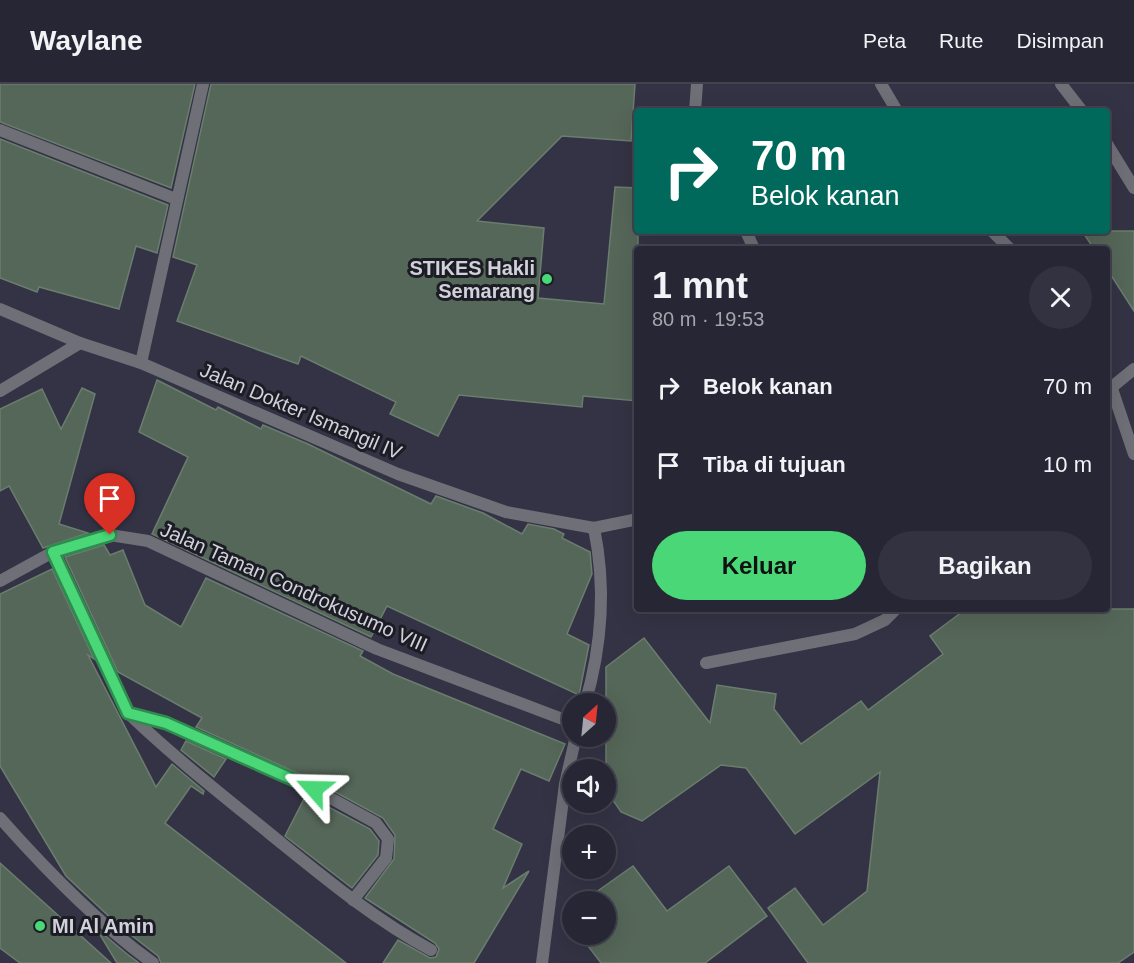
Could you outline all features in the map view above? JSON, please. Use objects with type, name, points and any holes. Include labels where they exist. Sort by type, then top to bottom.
[{"type":"street","points":[[141,363],[203,84]]},
{"type":"street","points":[[695,108],[696,84]]},
{"type":"street","points":[[881,84],[895,108]]},
{"type":"street","points":[[1061,84],[1080,108]]},
{"type":"street","points":[[0,130],[176,198]]},
{"type":"street","points":[[1110,149],[1134,188]]},
{"type":"street","points":[[995,234],[1007,246]]},
{"type":"street","name":"Jalan Dokter Ismangil IV","points":[[0,309],[80,343],[141,363],[398,474],[506,512],[594,528]]},
{"type":"street","points":[[0,391],[80,343]]},
{"type":"street","points":[[1110,389],[1134,369]]},
{"type":"street","points":[[1110,393],[1134,454]]},
{"type":"street","points":[[588,693],[594,674],[602,601],[601,563],[594,528],[634,520]]},
{"type":"street","name":"Jalan Taman Condrokusumo VIII","points":[[0,581],[53,552],[110,535],[148,541],[377,649],[562,719]]},
{"type":"street","points":[[53,552],[128,713],[192,771],[353,900],[399,933],[431,950]]},
{"type":"street","points":[[706,663],[855,634],[885,620],[893,612]]},
{"type":"street","points":[[128,713],[166,723],[314,789],[376,823],[388,839],[386,858],[353,900]]},
{"type":"street","points":[[542,963],[565,784],[573,747]]},
{"type":"street","points":[[0,818],[30,852],[120,937],[152,963]]},
{"type":"building","points":[[0,84],[195,84],[171,188],[0,122]]},
{"type":"building","points":[[211,84],[635,84],[631,141],[562,136],[477,221],[544,228],[538,298],[604,304],[615,187],[634,188],[634,234],[638,234],[638,246],[634,246],[634,401],[583,396],[582,407],[459,395],[438,436],[390,414],[396,402],[301,356],[298,364],[177,321],[197,265],[173,257]]},
{"type":"building","points":[[0,139],[168,205],[157,253],[136,246],[119,309],[39,287],[37,292],[0,278]]},
{"type":"building","points":[[1134,231],[1134,311],[1110,274],[1110,246],[1092,246],[1084,234]]},
{"type":"building","points":[[157,380],[216,410],[218,407],[261,429],[263,425],[308,444],[431,504],[436,496],[483,513],[522,534],[528,524],[554,529],[564,534],[562,538],[590,552],[592,574],[567,634],[589,645],[579,693],[575,693],[387,606],[371,637],[152,534],[188,457],[139,432]]},
{"type":"building","points":[[82,388],[95,394],[59,524],[88,533],[43,548],[9,486],[0,491],[0,409],[42,389],[61,429]]},
{"type":"building","points":[[104,545],[110,555],[123,550],[145,605],[181,627],[206,578],[363,651],[360,656],[393,674],[562,743],[564,747],[549,781],[521,769],[493,829],[522,844],[503,888],[529,871],[474,963],[383,963],[398,940],[430,958],[436,957],[439,949],[435,943],[365,898],[394,859],[395,835],[383,818],[317,782],[196,727],[202,718],[118,672],[65,557]]},
{"type":"building","points":[[52,569],[94,659],[88,655],[156,787],[172,764],[204,791],[203,794],[191,786],[165,823],[346,963],[161,963],[158,956],[117,924],[66,876],[0,766],[0,594]]},
{"type":"building","points":[[1110,609],[1134,609],[1134,952],[1118,963],[808,963],[768,908],[795,888],[823,925],[867,891],[880,772],[795,834],[746,768],[721,765],[642,821],[621,812],[616,805],[616,759],[606,759],[606,747],[616,747],[616,693],[606,693],[606,667],[644,638],[710,723],[717,685],[776,694],[774,709],[801,744],[861,701],[868,710],[943,654],[930,636],[962,612],[1110,612]]},
{"type":"building","points":[[186,741],[226,759],[214,777],[181,750]]},
{"type":"building","points":[[306,795],[370,829],[379,841],[378,855],[352,888],[285,836]]},
{"type":"building","points":[[0,863],[111,963],[20,963],[0,948]]},
{"type":"building","points":[[633,866],[667,911],[729,866],[767,916],[705,963],[601,963],[587,945],[616,945],[616,891],[598,891]]},
{"type":"building","points":[[96,928],[127,954],[139,963],[117,963]]},
{"type":"place","name":"STIKES Hakli Semarang","points":[[547,279]]},
{"type":"place","name":"MI Al Amin","points":[[40,926]]},
{"type":"route","points":[[110,535],[53,552],[128,713],[166,723],[314,789]]}]
